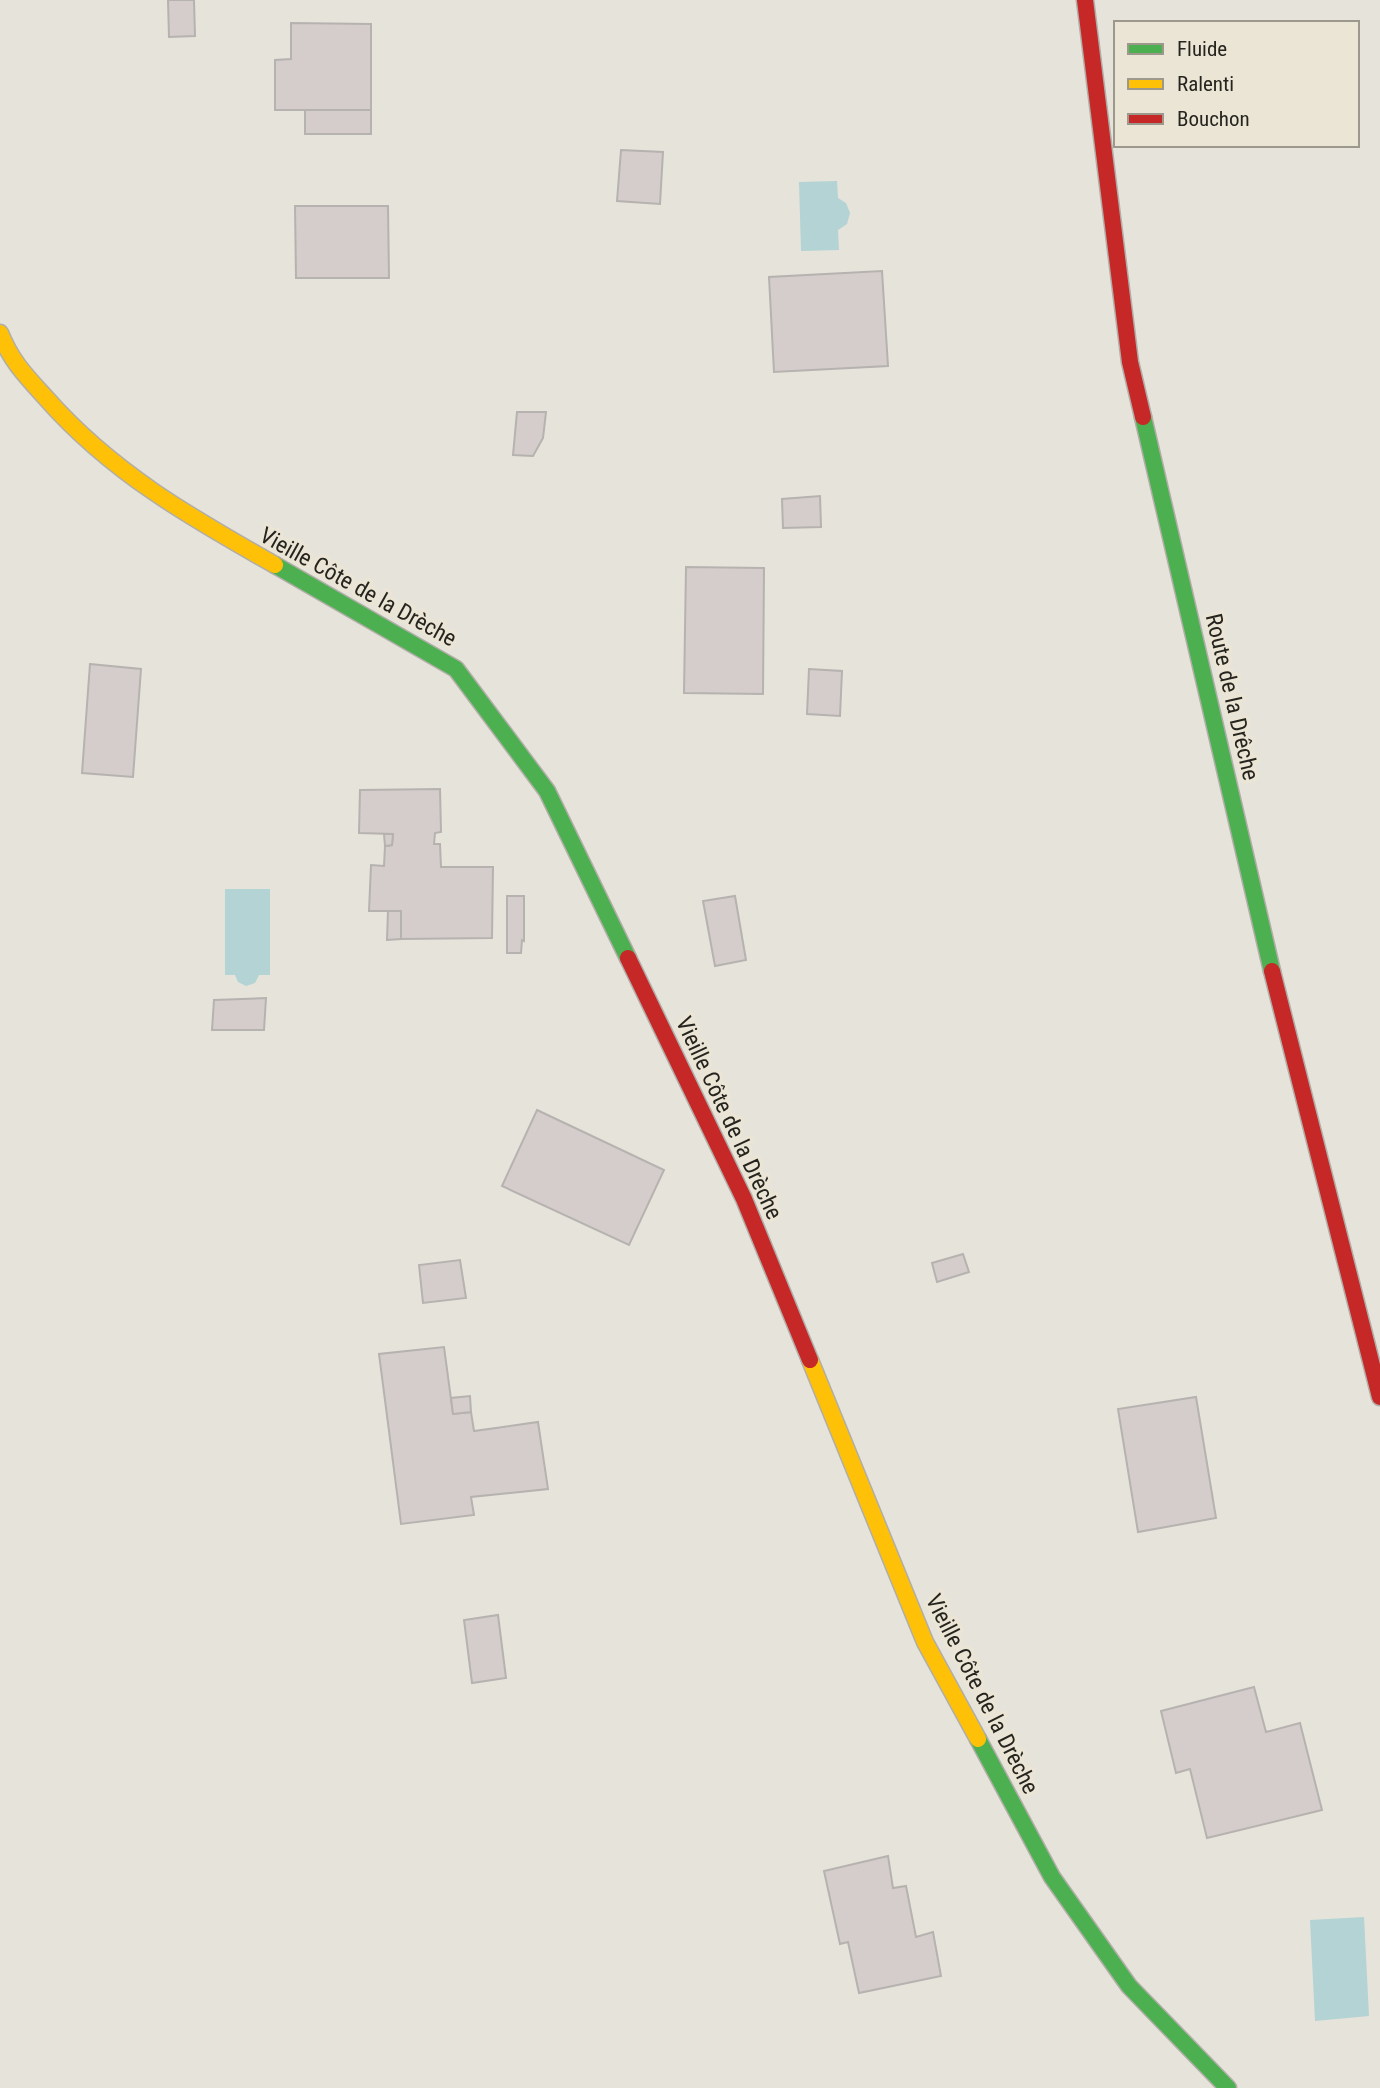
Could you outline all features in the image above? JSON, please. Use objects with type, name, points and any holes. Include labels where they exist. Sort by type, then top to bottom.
[{"type":"street","name":"Route de la Drêche","points":[[1085,0],[1130,362],[1278,995],[1380,1397]]},
{"type":"street","name":"Vieille Côte de la Drèche","points":[[0,333],[10,358],[80,437],[173,507],[456,669],[547,791],[744,1199],[925,1642],[1052,1877],[1129,1986],[1228,2088]]},
{"type":"water","points":[[837,181],[838,198],[846,203],[850,213],[847,224],[838,230],[839,250],[801,251],[799,182]]},
{"type":"water","points":[[225,889],[270,889],[270,975],[259,975],[255,983],[246,986],[238,982],[235,975],[225,975]]},
{"type":"water","points":[[1364,1917],[1369,2016],[1315,2021],[1310,1920]]},
{"type":"building","points":[[168,0],[194,0],[195,36],[169,37]]},
{"type":"building","points":[[291,23],[371,24],[371,110],[275,110],[275,60],[291,59]]},
{"type":"building","points":[[305,110],[371,110],[371,134],[305,134]]},
{"type":"building","points":[[621,150],[663,152],[660,204],[617,201]]},
{"type":"building","points":[[295,206],[388,206],[389,278],[296,278]]},
{"type":"building","points":[[882,271],[888,366],[774,372],[769,277]]},
{"type":"building","points":[[517,412],[546,412],[543,438],[533,456],[513,455]]},
{"type":"building","points":[[820,496],[821,527],[783,528],[782,499]]},
{"type":"building","points":[[686,567],[764,568],[763,694],[684,693]]},
{"type":"building","points":[[90,664],[141,669],[133,777],[82,773]]},
{"type":"building","points":[[809,669],[842,671],[840,716],[807,714]]},
{"type":"building","points":[[440,789],[441,832],[435,833],[434,844],[440,844],[441,867],[493,867],[492,938],[401,939],[401,911],[369,911],[371,865],[384,866],[385,846],[392,845],[393,834],[359,833],[360,790]]},
{"type":"building","points":[[384,834],[393,834],[392,845],[385,846]]},
{"type":"building","points":[[507,896],[524,896],[524,941],[522,940],[521,953],[507,953]]},
{"type":"building","points":[[735,896],[746,960],[715,966],[703,901]]},
{"type":"building","points":[[388,911],[401,911],[401,939],[387,940]]},
{"type":"building","points":[[266,998],[264,1030],[212,1030],[214,1000]]},
{"type":"building","points":[[537,1110],[664,1170],[629,1245],[502,1186]]},
{"type":"building","points":[[963,1254],[969,1272],[937,1282],[932,1263]]},
{"type":"building","points":[[460,1260],[466,1298],[423,1303],[419,1265]]},
{"type":"building","points":[[444,1347],[453,1414],[471,1412],[474,1431],[538,1422],[548,1489],[471,1497],[474,1515],[401,1524],[379,1354]]},
{"type":"building","points":[[470,1396],[471,1412],[453,1414],[451,1398]]},
{"type":"building","points":[[1196,1397],[1216,1518],[1138,1532],[1118,1409]]},
{"type":"building","points":[[498,1615],[506,1678],[472,1683],[464,1620]]},
{"type":"building","points":[[1254,1687],[1266,1732],[1300,1723],[1322,1810],[1207,1838],[1190,1769],[1176,1773],[1161,1711]]},
{"type":"building","points":[[888,1856],[893,1888],[906,1886],[916,1937],[933,1932],[941,1976],[859,1993],[848,1942],[840,1944],[824,1871]]},
{"type":"traffic: fast","points":[[1143,417],[1272,971]]},
{"type":"traffic: fast","points":[[275,565],[456,669],[547,791],[628,958]]},
{"type":"traffic: fast","points":[[978,1739],[1052,1877],[1129,1986],[1228,2088]]},
{"type":"traffic: slow","points":[[0,333],[9,352],[26,375],[97,449],[182,511],[275,565]]},
{"type":"traffic: slow","points":[[810,1360],[925,1642],[978,1739]]},
{"type":"traffic: jam","points":[[1085,0],[1130,362],[1143,417]]},
{"type":"traffic: jam","points":[[628,958],[744,1199],[810,1360]]},
{"type":"traffic: jam","points":[[1272,971],[1380,1397]]}]
